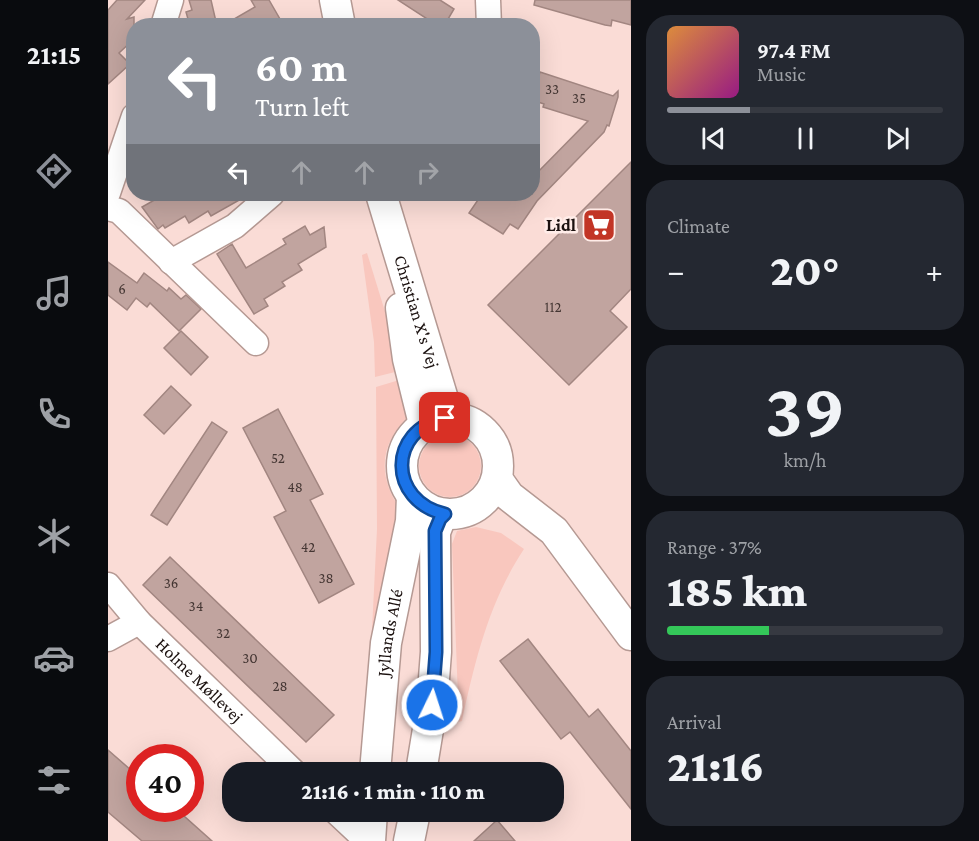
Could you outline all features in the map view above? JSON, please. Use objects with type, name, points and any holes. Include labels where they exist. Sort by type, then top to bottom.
[{"type":"street","points":[[165,18],[171,0]]},
{"type":"street","points":[[334,0],[338,18]]},
{"type":"street","points":[[488,0],[489,18]]},
{"type":"street","points":[[108,193],[126,140]]},
{"type":"street","points":[[171,262],[235,226],[264,201]]},
{"type":"street","name":"Christian X's Vej","points":[[383,201],[392,239],[443,399],[455,417]]},
{"type":"street","points":[[108,208],[119,211],[256,343]]},
{"type":"street","name":"Christian X's Vej","points":[[392,239],[408,358],[424,424]]},
{"type":"street","points":[[476,507],[492,490],[497,479],[498,463],[488,436],[479,427],[455,417],[424,424],[408,442],[403,454],[403,477],[412,496],[432,511],[445,514],[456,514],[476,507],[487,507],[534,540],[606,603]]},
{"type":"street","points":[[497,479],[509,496],[554,531],[631,635]]},
{"type":"street","name":"Jyllands Allé","points":[[376,762],[381,676],[411,521],[412,496]]},
{"type":"street","points":[[423,762],[432,705],[436,652],[435,531],[445,514]]},
{"type":"street","name":"Holme Møllevej","points":[[108,585],[139,622],[284,762]]},
{"type":"street","points":[[108,639],[139,622]]},
{"type":"street","points":[[347,822],[369,841]]},
{"type":"street","points":[[369,841],[371,822]]},
{"type":"street","points":[[409,841],[413,822]]},
{"type":"shaded area","points":[[367,253],[403,370],[375,377],[374,342],[362,255]]},
{"type":"shaded area","points":[[406,378],[411,414],[393,436],[385,459],[388,484],[401,510],[371,650],[377,529],[376,387]]},
{"type":"shaded area","points":[[450,435],[472,444],[481,466],[472,488],[450,497],[428,488],[419,466],[428,444]]},
{"type":"shaded area","points":[[476,527],[501,533],[524,549],[492,611],[472,676],[462,721],[459,722],[452,544],[457,531]]},
{"type":"building","points":[[117,0],[145,0],[126,18],[126,46],[119,53],[126,60],[126,68],[108,84],[108,10]]},
{"type":"building","points":[[189,0],[211,0],[215,18],[188,18],[186,12],[192,10]]},
{"type":"building","points":[[251,0],[269,0],[279,18],[236,18],[255,7]]},
{"type":"building","points":[[398,0],[440,0],[454,9],[449,18],[426,18]]},
{"type":"building","points":[[535,0],[631,0],[631,25],[612,20],[611,26],[605,25],[534,5]]},
{"type":"building","points":[[540,72],[613,96],[618,91],[609,126],[607,125],[604,132],[540,198],[540,170],[588,121],[543,107],[544,104],[540,103]]},
{"type":"building","name":"Lidl","points":[[631,162],[631,289],[610,311],[627,327],[569,385],[488,305]]},
{"type":"building","points":[[153,201],[238,201],[211,216],[208,211],[189,223],[185,216],[165,228],[163,225],[158,229],[142,207]]},
{"type":"building","points":[[477,201],[537,201],[518,229],[510,224],[503,234],[469,213]]},
{"type":"building","points":[[305,226],[310,235],[324,227],[326,247],[298,264],[302,270],[282,282],[285,286],[264,299],[268,306],[254,314],[217,254],[232,244],[246,268],[286,244],[283,239]]},
{"type":"building","points":[[108,262],[137,283],[144,273],[167,291],[169,288],[181,299],[186,295],[201,309],[179,331],[150,303],[147,307],[136,298],[127,310],[108,295]]},
{"type":"building","points":[[181,331],[208,357],[191,375],[164,348]]},
{"type":"building","points":[[171,386],[191,405],[164,434],[144,415]]},
{"type":"building","points":[[278,409],[323,494],[310,500],[354,584],[319,603],[274,517],[286,511],[243,428]]},
{"type":"building","points":[[212,422],[227,432],[167,525],[151,515]]},
{"type":"building","points":[[170,557],[334,715],[306,742],[143,585]]},
{"type":"building","points":[[528,639],[589,717],[598,709],[631,751],[631,809],[570,732],[561,739],[500,661]]},
{"type":"building","points":[[108,750],[126,766],[126,822],[191,822],[212,841],[142,841],[108,812]]},
{"type":"building","points":[[495,822],[499,822],[515,841],[474,841]]},
{"type":"place","name":"Lidl","points":[[599,225]]},
{"type":"route","points":[[432,705],[436,652],[435,531],[437,524],[445,514],[432,511],[412,496],[406,487],[401,466],[403,454],[415,432],[424,424],[445,418]]}]
